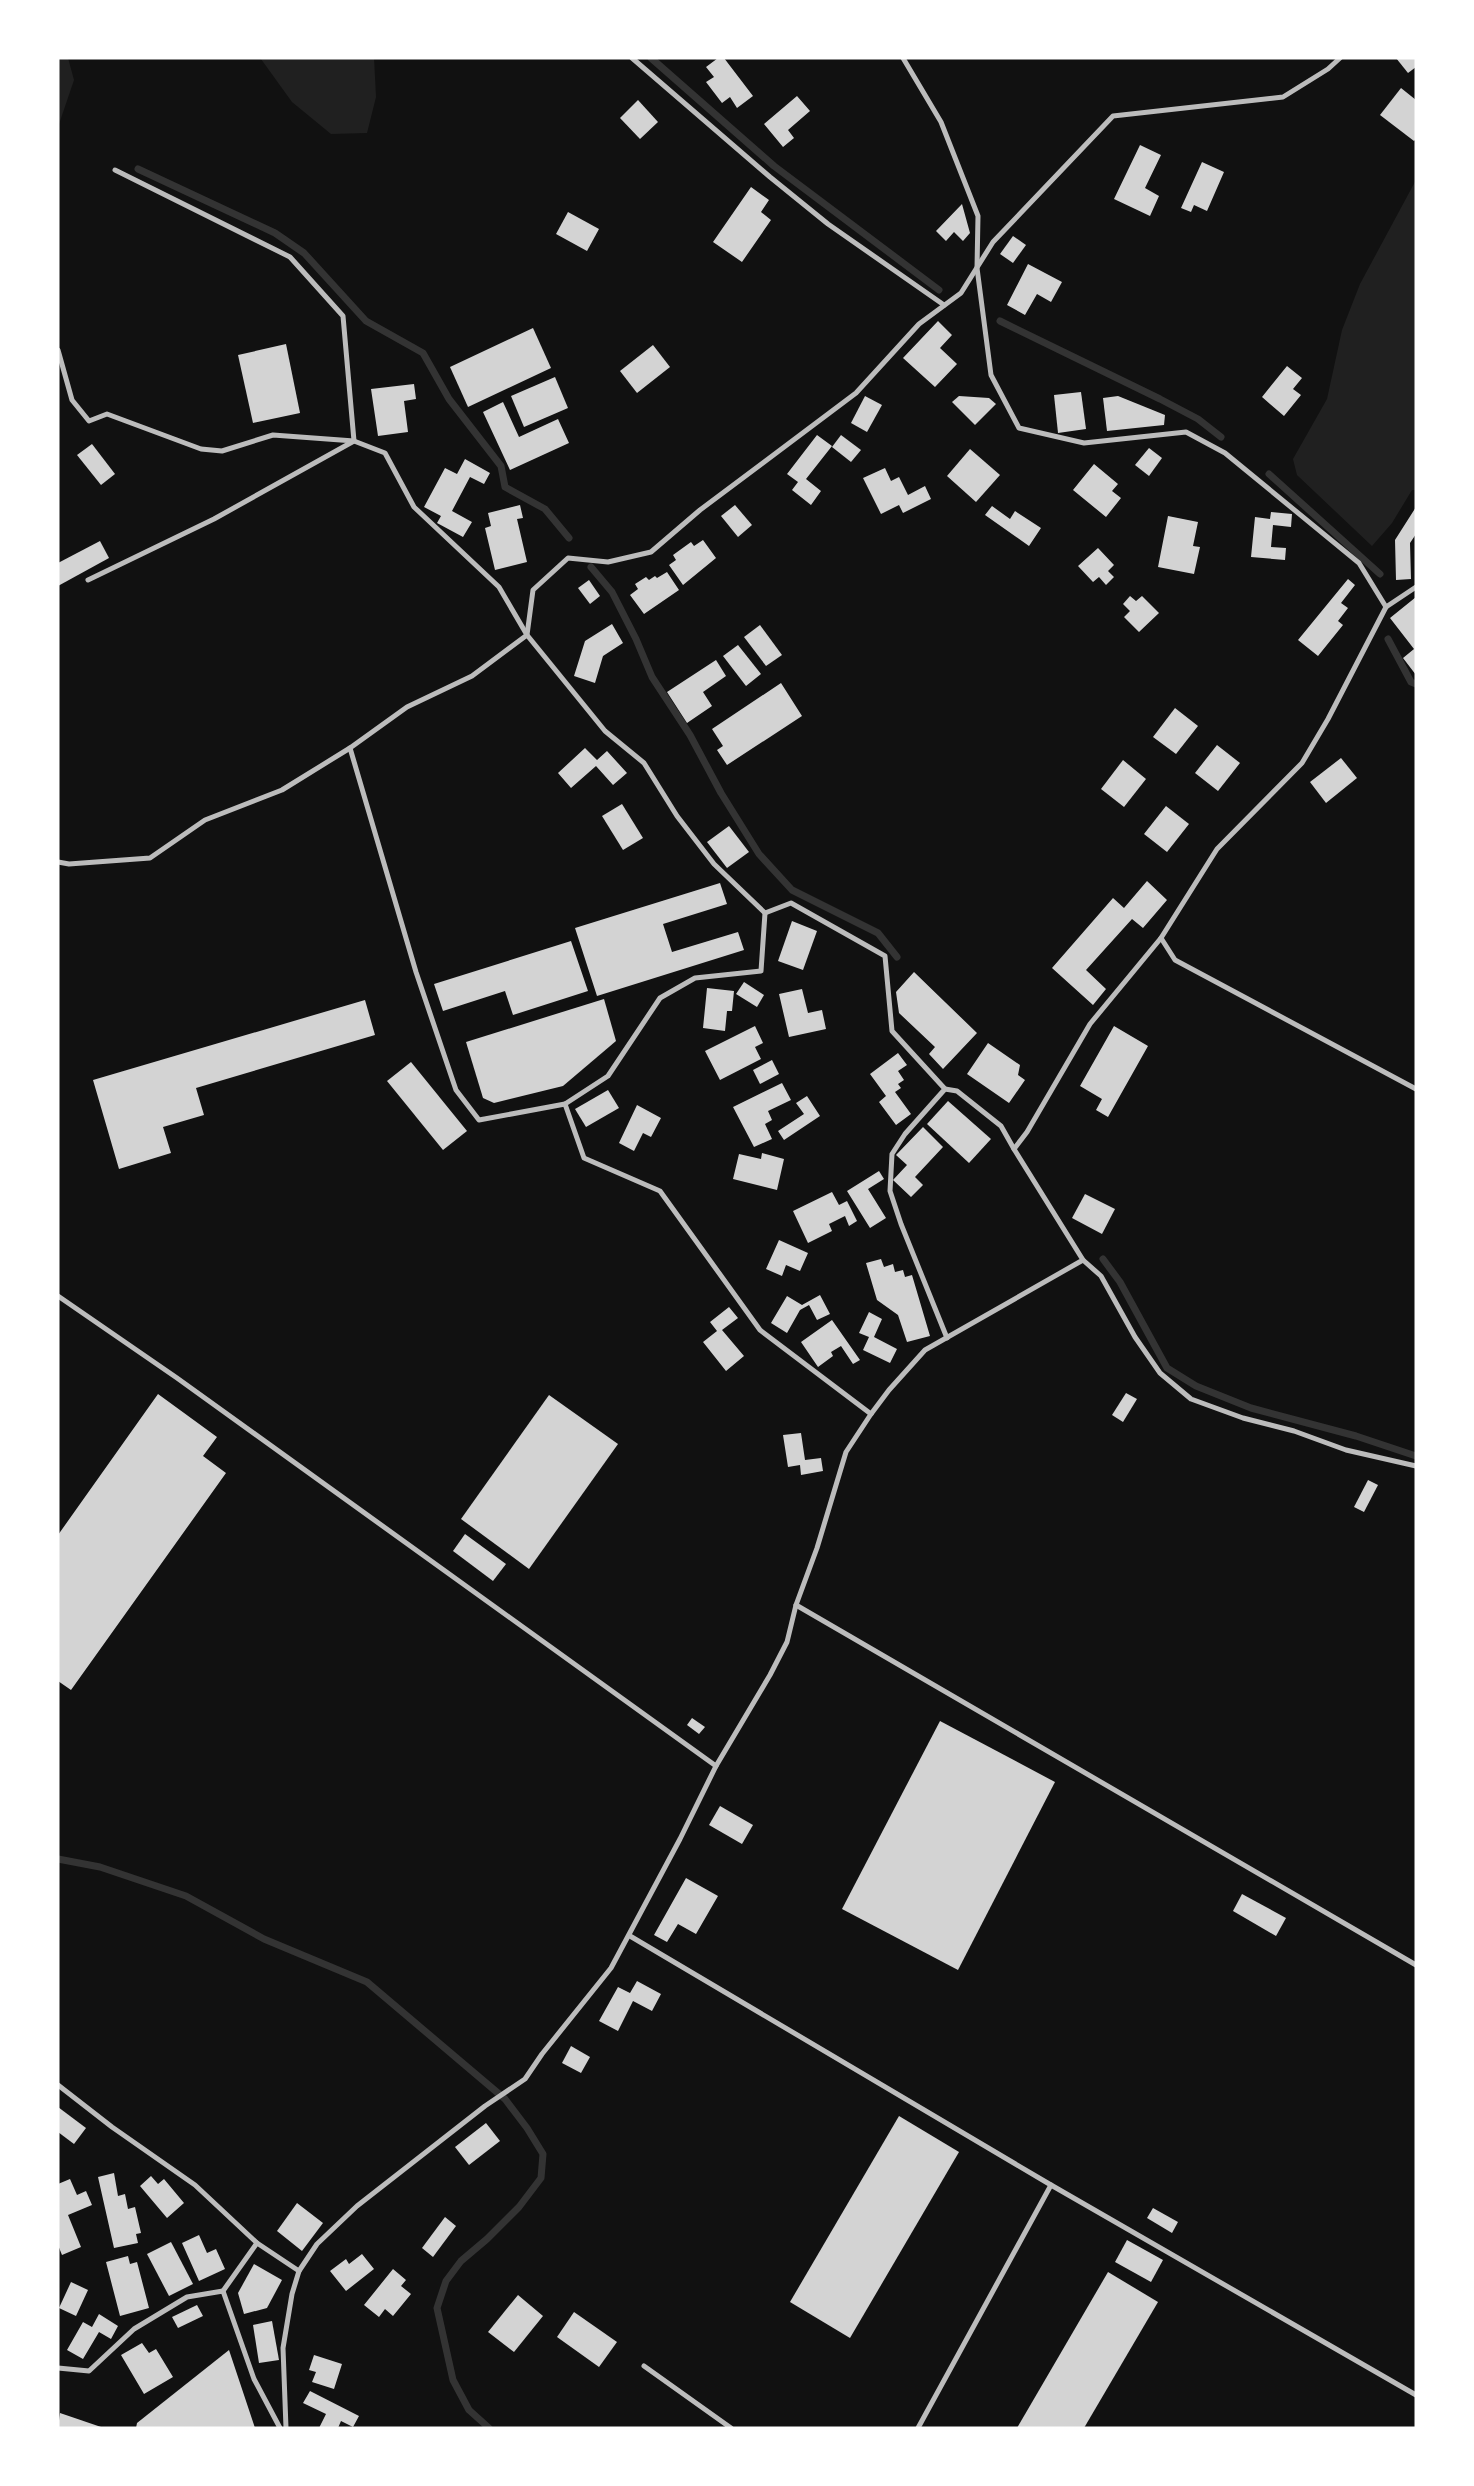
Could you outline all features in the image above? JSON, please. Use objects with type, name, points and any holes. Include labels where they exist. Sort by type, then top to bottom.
[{"type":"lane","points":[[632,58],[770,177],[828,223],[944,305]]},
{"type":"lane","points":[[904,58],[941,122],[978,216],[976,268],[990,375],[1019,428],[1084,443],[1186,432],[1225,453],[1359,563],[1385,607]]},
{"type":"lane","points":[[58,862],[69,864],[149,858],[205,820],[282,790],[350,748],[407,707],[472,676],[527,635],[533,590],[568,558],[608,562],[651,552],[700,510],[856,393],[919,324],[961,293],[993,242],[1113,116],[1283,97],[1328,69],[1340,58]]},
{"type":"lane","points":[[115,170],[290,257],[343,316],[354,441]]},
{"type":"lane","points":[[58,350],[72,400],[89,421],[107,414],[201,449],[222,451],[273,435],[354,441],[384,453],[414,507],[499,587],[527,635],[605,731],[645,763],[677,816],[714,864],[765,913]]},
{"type":"lane","points":[[88,580],[214,519],[354,441]]},
{"type":"lane","points":[[1014,1149],[1027,1132],[1090,1024],[1161,938],[1217,849],[1302,763],[1328,719],[1385,607],[1416,587]]},
{"type":"lane","points":[[350,748],[416,972],[456,1090],[479,1120],[565,1104],[608,1076],[660,998],[695,978],[761,971],[765,913]]},
{"type":"lane","points":[[765,913],[791,903],[885,956],[892,1031],[946,1089],[957,1091],[1001,1126],[1083,1260],[1101,1276],[1135,1337],[1160,1374],[1191,1399],[1242,1418],[1294,1431],[1346,1450],[1416,1466]]},
{"type":"lane","points":[[1161,938],[1175,960],[1416,1089]]},
{"type":"lane","points":[[946,1089],[905,1133],[892,1154],[890,1191],[947,1338]]},
{"type":"lane","points":[[565,1104],[584,1158],[660,1191],[761,1330],[871,1414]]},
{"type":"lane","points":[[286,2428],[283,2348],[292,2294],[299,2272],[317,2244],[357,2206],[485,2106],[525,2079],[611,1968],[716,1766],[787,1642],[796,1605],[817,1548],[846,1452],[871,1414],[925,1350],[1083,1260]]},
{"type":"lane","points":[[58,1296],[177,1378],[716,1766]]},
{"type":"lane","points":[[796,1605],[1416,1965]]},
{"type":"lane","points":[[630,1936],[1051,2185],[1416,2395]]},
{"type":"lane","points":[[58,2085],[195,2185],[257,2243],[299,2272]]},
{"type":"lane","points":[[918,2428],[1051,2185]]},
{"type":"lane","points":[[58,2368],[89,2371],[134,2329],[187,2297],[223,2291],[257,2243]]},
{"type":"lane","points":[[223,2291],[254,2379],[280,2428]]},
{"type":"lane","points":[[644,2366],[731,2428]]},
{"type":"shaded area","points":[[58,58],[68,58],[74,80],[58,127]]},
{"type":"shaded area","points":[[262,58],[374,58],[376,97],[367,133],[331,134],[292,102]]},
{"type":"shaded area","points":[[1416,180],[1416,490],[1412,490],[1392,523],[1372,546],[1297,475],[1293,459],[1327,399],[1342,330],[1360,284]]},
{"type":"building","points":[[718,58],[724,58],[753,96],[737,108],[730,97],[722,103],[706,82],[714,77],[706,67]]},
{"type":"building","points":[[1396,58],[1416,58],[1416,67],[1408,73]]},
{"type":"building","points":[[1401,88],[1416,100],[1414,141],[1380,115]]},
{"type":"building","points":[[797,96],[810,111],[788,130],[794,138],[783,147],[764,124]]},
{"type":"building","points":[[638,100],[658,122],[640,139],[620,118]]},
{"type":"building","points":[[1140,145],[1161,155],[1145,188],[1159,196],[1150,216],[1114,199]]},
{"type":"building","points":[[1202,162],[1224,172],[1207,211],[1194,205],[1191,212],[1181,208]]},
{"type":"building","points":[[751,187],[769,200],[761,212],[771,220],[742,262],[713,242]]},
{"type":"building","points":[[962,204],[970,233],[963,241],[954,232],[946,241],[936,231]]},
{"type":"building","points":[[568,212],[599,229],[587,251],[556,234]]},
{"type":"building","points":[[1013,236],[1026,245],[1013,263],[1000,254]]},
{"type":"building","points":[[1028,264],[1062,282],[1051,302],[1037,294],[1025,315],[1007,305]]},
{"type":"building","points":[[938,321],[952,335],[940,348],[957,364],[935,387],[903,358]]},
{"type":"building","points":[[533,328],[551,368],[468,407],[450,367]]},
{"type":"building","points":[[286,344],[300,413],[253,423],[238,355]]},
{"type":"building","points":[[653,345],[670,367],[637,393],[620,371]]},
{"type":"building","points":[[1287,366],[1302,378],[1293,389],[1301,395],[1284,416],[1262,397]]},
{"type":"building","points":[[555,377],[568,408],[524,427],[511,396]]},
{"type":"building","points":[[414,384],[416,399],[404,401],[408,432],[378,436],[371,389]]},
{"type":"building","points":[[1081,392],[1086,429],[1058,433],[1054,395]]},
{"type":"building","points":[[865,396],[882,405],[867,432],[851,423]]},
{"type":"building","points":[[959,396],[989,398],[996,404],[975,425],[952,402]]},
{"type":"building","points":[[1118,396],[1165,415],[1164,425],[1107,431],[1103,398]]},
{"type":"building","points":[[503,402],[519,437],[558,419],[569,443],[510,470],[483,412]]},
{"type":"building","points":[[817,435],[832,446],[806,479],[821,491],[811,505],[792,490],[798,482],[787,474]]},
{"type":"building","points":[[841,435],[861,450],[851,462],[832,447]]},
{"type":"building","points":[[92,444],[115,474],[101,485],[77,455]]},
{"type":"building","points":[[1149,448],[1162,458],[1149,476],[1135,465]]},
{"type":"building","points":[[970,449],[1000,475],[976,502],[947,476]]},
{"type":"building","points":[[465,459],[490,473],[484,484],[470,477],[452,511],[472,522],[463,537],[437,523],[441,516],[424,507],[445,468],[457,474]]},
{"type":"building","points":[[1094,464],[1118,484],[1112,491],[1121,498],[1106,517],[1073,490]]},
{"type":"building","points":[[885,468],[891,481],[899,477],[908,495],[925,486],[931,499],[903,513],[899,505],[881,514],[863,478]]},
{"type":"building","points":[[520,505],[523,518],[517,519],[527,562],[495,570],[485,528],[491,526],[488,513]]},
{"type":"building","points":[[735,505],[752,525],[738,537],[721,516]]},
{"type":"building","points":[[992,506],[1010,519],[1015,511],[1041,528],[1029,546],[985,515]]},
{"type":"building","points":[[1416,507],[1416,534],[1410,543],[1411,579],[1396,580],[1395,540]]},
{"type":"building","points":[[1271,512],[1292,514],[1291,527],[1273,525],[1271,547],[1286,548],[1285,560],[1251,557],[1255,517],[1270,519]]},
{"type":"building","points":[[1168,516],[1198,522],[1193,546],[1200,547],[1194,574],[1158,567]]},
{"type":"building","points":[[703,540],[716,558],[683,585],[669,565],[676,560],[673,555],[691,542],[694,546]]},
{"type":"building","points":[[100,541],[109,558],[58,586],[58,563]]},
{"type":"building","points":[[1098,548],[1114,565],[1108,571],[1114,577],[1106,585],[1099,577],[1093,582],[1078,566]]},
{"type":"building","points":[[667,572],[679,590],[644,614],[630,595],[638,589],[635,584],[646,577],[649,580]]},
{"type":"building","points":[[1348,579],[1355,585],[1341,603],[1348,608],[1338,621],[1343,625],[1318,656],[1298,640]]},
{"type":"building","points":[[589,580],[600,596],[590,604],[578,588]]},
{"type":"building","points":[[1130,596],[1136,601],[1142,596],[1159,613],[1139,632],[1124,617],[1130,611],[1123,604]]},
{"type":"building","points":[[1416,597],[1416,675],[1403,658],[1414,649],[1390,618]]},
{"type":"building","points":[[612,624],[623,643],[603,656],[595,683],[574,676],[585,641]]},
{"type":"building","points":[[760,625],[782,655],[766,666],[744,637]]},
{"type":"building","points":[[738,645],[761,674],[746,686],[723,656]]},
{"type":"building","points":[[716,660],[726,676],[703,692],[712,706],[687,723],[667,692]]},
{"type":"building","points":[[781,683],[802,716],[727,765],[717,750],[723,746],[712,729]]},
{"type":"building","points":[[1175,708],[1198,726],[1176,754],[1153,737]]},
{"type":"building","points":[[1217,745],[1240,763],[1218,791],[1195,773]]},
{"type":"building","points":[[585,748],[597,760],[607,751],[627,773],[613,785],[596,766],[571,788],[558,773]]},
{"type":"building","points":[[1341,758],[1357,778],[1326,803],[1310,782]]},
{"type":"building","points":[[1123,760],[1146,779],[1124,807],[1101,789]]},
{"type":"building","points":[[622,804],[643,838],[623,850],[602,816]]},
{"type":"building","points":[[1166,806],[1189,824],[1167,852],[1144,834]]},
{"type":"building","points":[[729,826],[749,852],[727,868],[707,842]]},
{"type":"building","points":[[1147,881],[1167,900],[1143,928],[1132,919],[1086,970],[1106,989],[1093,1005],[1052,968],[1113,898],[1124,908]]},
{"type":"building","points":[[720,883],[727,904],[663,924],[672,952],[738,932],[744,950],[597,996],[575,928]]},
{"type":"building","points":[[792,921],[817,931],[803,970],[778,961]]},
{"type":"building","points":[[571,941],[588,991],[513,1015],[505,991],[443,1011],[434,984]]},
{"type":"building","points":[[914,972],[977,1033],[943,1069],[929,1054],[935,1047],[899,1013],[896,992]]},
{"type":"building","points":[[744,982],[764,995],[757,1007],[736,994]]},
{"type":"building","points":[[707,988],[734,991],[732,1011],[727,1011],[725,1031],[703,1028]]},
{"type":"building","points":[[802,989],[808,1013],[822,1010],[826,1029],[789,1037],[779,994]]},
{"type":"building","points":[[604,999],[616,1041],[563,1086],[494,1103],[483,1098],[466,1042]]},
{"type":"building","points":[[365,1000],[375,1035],[196,1088],[204,1115],[163,1127],[171,1153],[119,1169],[93,1080]]},
{"type":"building","points":[[755,1026],[763,1043],[755,1047],[761,1059],[720,1080],[705,1051]]},
{"type":"building","points":[[1114,1026],[1148,1046],[1108,1117],[1096,1110],[1102,1099],[1080,1086]]},
{"type":"building","points":[[988,1043],[1020,1065],[1018,1075],[1025,1080],[1009,1103],[967,1074]]},
{"type":"building","points":[[898,1053],[907,1065],[898,1071],[904,1080],[898,1084],[901,1088],[895,1092],[911,1114],[896,1125],[879,1102],[886,1096],[870,1074]]},
{"type":"building","points":[[772,1060],[779,1074],[760,1084],[753,1070]]},
{"type":"building","points":[[411,1062],[467,1131],[443,1150],[387,1081]]},
{"type":"building","points":[[782,1083],[791,1100],[768,1111],[772,1120],[765,1124],[772,1139],[754,1147],[733,1107]]},
{"type":"building","points":[[608,1090],[619,1108],[586,1127],[575,1109]]},
{"type":"building","points":[[807,1096],[820,1116],[784,1140],[778,1131],[804,1114],[796,1103]]},
{"type":"building","points":[[948,1101],[991,1139],[969,1163],[927,1124]]},
{"type":"building","points":[[637,1105],[661,1118],[651,1137],[643,1133],[634,1151],[619,1143]]},
{"type":"building","points":[[923,1127],[943,1147],[915,1177],[923,1185],[911,1197],[893,1180],[907,1165],[896,1155]]},
{"type":"building","points":[[762,1153],[784,1159],[777,1190],[733,1179],[739,1154],[761,1159]]},
{"type":"building","points":[[879,1171],[884,1179],[868,1189],[886,1218],[870,1228],[847,1191]]},
{"type":"building","points":[[832,1192],[839,1205],[847,1201],[857,1221],[849,1226],[845,1216],[829,1224],[832,1231],[808,1243],[793,1211]]},
{"type":"building","points":[[1085,1194],[1115,1209],[1102,1234],[1072,1218]]},
{"type":"building","points":[[779,1240],[808,1253],[800,1271],[786,1265],[782,1276],[766,1269]]},
{"type":"building","points":[[881,1259],[884,1267],[893,1264],[895,1272],[903,1270],[905,1277],[912,1275],[930,1336],[907,1342],[898,1315],[877,1300],[866,1263]]},
{"type":"building","points":[[820,1295],[830,1314],[817,1320],[809,1305],[800,1310],[787,1333],[771,1323],[787,1296],[802,1305]]},
{"type":"building","points":[[729,1307],[738,1318],[722,1330],[744,1356],[726,1371],[703,1342],[717,1331],[710,1322]]},
{"type":"building","points":[[869,1312],[882,1319],[874,1337],[897,1349],[890,1363],[863,1350],[869,1337],[859,1333]]},
{"type":"building","points":[[832,1320],[860,1360],[853,1364],[841,1346],[831,1352],[833,1356],[818,1367],[801,1342]]},
{"type":"building","points":[[1126,1393],[1137,1399],[1123,1422],[1112,1415]]},
{"type":"building","points":[[158,1394],[217,1437],[203,1456],[226,1473],[71,1690],[58,1681],[58,1535]]},
{"type":"building","points":[[549,1395],[618,1444],[529,1569],[461,1519]]},
{"type":"building","points":[[801,1433],[805,1460],[821,1458],[823,1471],[801,1475],[800,1465],[788,1467],[783,1435]]},
{"type":"building","points":[[1368,1480],[1378,1485],[1364,1512],[1354,1507]]},
{"type":"building","points":[[465,1534],[506,1564],[493,1581],[453,1551]]},
{"type":"building","points":[[692,1718],[705,1727],[699,1734],[687,1725]]},
{"type":"building","points":[[940,1721],[1055,1782],[958,1970],[842,1909]]},
{"type":"building","points":[[720,1806],[753,1825],[742,1844],[709,1825]]},
{"type":"building","points":[[686,1878],[718,1896],[696,1934],[678,1924],[667,1942],[654,1935]]},
{"type":"building","points":[[1242,1894],[1286,1918],[1276,1936],[1233,1911]]},
{"type":"building","points":[[637,1981],[661,1994],[652,2011],[633,2001],[618,2031],[599,2021],[618,1987],[630,1993]]},
{"type":"building","points":[[571,2046],[590,2057],[581,2073],[562,2063]]},
{"type":"building","points":[[58,2107],[86,2128],[74,2144],[58,2132]]},
{"type":"building","points":[[899,2116],[959,2152],[850,2338],[790,2302]]},
{"type":"building","points":[[486,2123],[500,2141],[469,2165],[455,2147]]},
{"type":"building","points":[[114,2173],[118,2196],[125,2194],[128,2209],[135,2207],[141,2233],[136,2234],[138,2243],[114,2248],[98,2177]]},
{"type":"building","points":[[151,2176],[158,2184],[164,2179],[184,2203],[167,2218],[140,2186]]},
{"type":"building","points":[[70,2179],[77,2195],[86,2191],[92,2205],[68,2215],[81,2247],[62,2255],[58,2245],[58,2184]]},
{"type":"building","points":[[297,2203],[323,2223],[302,2251],[277,2231]]},
{"type":"building","points":[[1153,2208],[1178,2222],[1172,2233],[1147,2218]]},
{"type":"building","points":[[445,2217],[456,2226],[433,2257],[422,2248]]},
{"type":"building","points":[[199,2235],[207,2253],[216,2249],[225,2269],[199,2281],[182,2243]]},
{"type":"building","points":[[1127,2240],[1163,2260],[1151,2282],[1115,2262]]},
{"type":"building","points":[[171,2242],[193,2284],[169,2296],[147,2254]]},
{"type":"building","points":[[362,2254],[374,2269],[346,2291],[330,2271],[346,2259],[349,2264]]},
{"type":"building","points":[[128,2256],[130,2264],[137,2262],[149,2308],[120,2316],[106,2262]]},
{"type":"building","points":[[254,2264],[282,2280],[267,2308],[244,2314],[238,2293]]},
{"type":"building","points":[[393,2269],[406,2280],[401,2286],[411,2294],[393,2316],[385,2309],[379,2317],[364,2305]]},
{"type":"building","points":[[1108,2272],[1158,2302],[1084,2428],[1017,2428]]},
{"type":"building","points":[[71,2282],[88,2290],[76,2316],[59,2308]]},
{"type":"building","points":[[518,2295],[543,2316],[514,2352],[488,2332]]},
{"type":"building","points":[[197,2305],[203,2316],[178,2328],[172,2317]]},
{"type":"building","points":[[574,2312],[617,2342],[599,2367],[557,2337]]},
{"type":"building","points":[[99,2314],[118,2326],[111,2339],[99,2332],[83,2359],[67,2350],[83,2322],[92,2327]]},
{"type":"building","points":[[272,2321],[279,2360],[259,2363],[253,2325]]},
{"type":"building","points":[[142,2343],[149,2353],[156,2349],[173,2377],[144,2394],[121,2355]]},
{"type":"building","points":[[229,2350],[255,2428],[136,2428],[137,2423]]},
{"type":"building","points":[[314,2355],[342,2364],[334,2389],[312,2382],[316,2372],[309,2370]]},
{"type":"building","points":[[310,2391],[359,2416],[353,2427],[341,2421],[338,2428],[319,2428],[326,2414],[303,2403]]},
{"type":"building","points":[[60,2413],[104,2428],[58,2428]]},
{"type":"waterway","points":[[651,58],[774,166],[939,290]]},
{"type":"waterway","points":[[138,169],[275,233],[304,253],[366,321],[423,353],[449,399],[501,466],[505,487],[545,509],[569,538]]},
{"type":"waterway","points":[[1000,321],[1160,399],[1198,419],[1221,437]]},
{"type":"waterway","points":[[1269,474],[1380,574]]},
{"type":"waterway","points":[[591,567],[612,592],[652,677],[690,735],[721,793],[759,854],[792,890],[878,933],[897,957]]},
{"type":"waterway","points":[[1388,639],[1411,682],[1416,684]]},
{"type":"waterway","points":[[1103,1259],[1120,1282],[1167,1368],[1196,1386],[1251,1408],[1356,1436],[1416,1456]]},
{"type":"waterway","points":[[58,1859],[100,1867],[186,1896],[264,1939],[367,1982],[505,2099],[527,2128],[543,2154],[541,2178],[519,2207],[461,2261],[446,2281],[437,2308],[453,2380],[469,2410],[489,2428]]}]
